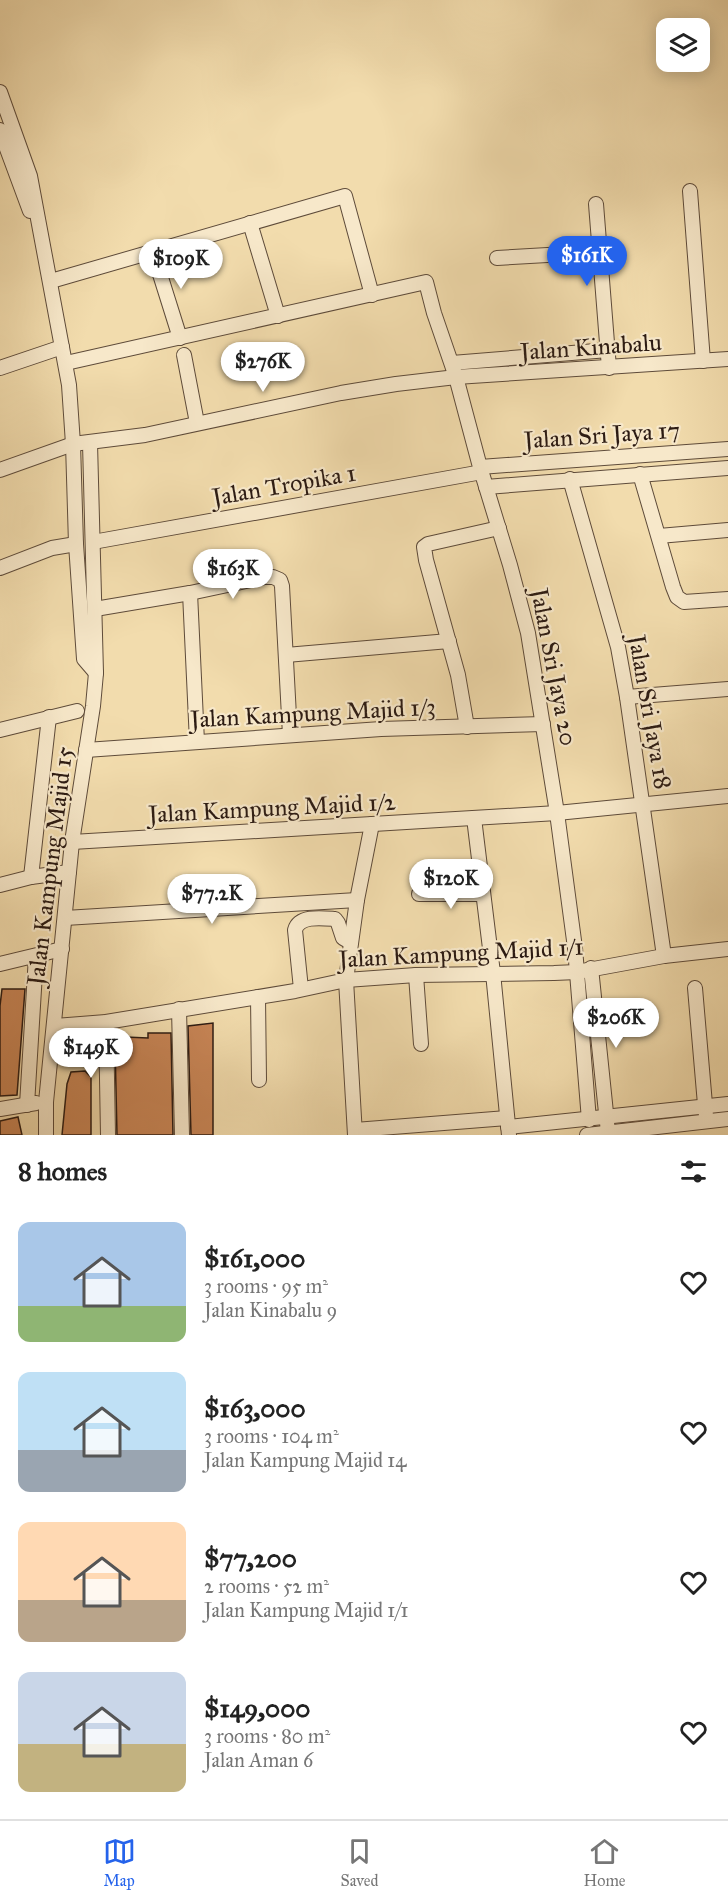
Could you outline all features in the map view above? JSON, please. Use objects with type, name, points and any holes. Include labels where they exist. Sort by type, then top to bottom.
[{"type":"street","points":[[0,92],[30,176],[66,363],[71,394],[76,544],[84,658],[96,673]]},
{"type":"street","points":[[0,130],[43,247]]},
{"type":"street","points":[[690,191],[703,362]]},
{"type":"street","points":[[51,281],[345,196],[372,295],[66,363]]},
{"type":"street","points":[[596,204],[609,368]]},
{"type":"street","points":[[250,224],[278,316]]},
{"type":"street","points":[[153,252],[180,338]]},
{"type":"street","points":[[497,258],[600,252]]},
{"type":"street","name":"Jalan Sri Jaya 20","points":[[372,295],[426,282],[434,313],[452,363],[528,633],[557,813],[575,948],[589,1120]]},
{"type":"street","points":[[0,368],[62,347]]},
{"type":"street","points":[[452,363],[608,350]]},
{"type":"street","points":[[184,355],[197,423]]},
{"type":"street","name":"Jalan Kinabalu","points":[[0,470],[73,444],[145,435],[341,393],[456,377],[728,359]]},
{"type":"street","name":"Jalan Kampung Majid 15","points":[[46,1135],[46,1102],[72,842],[96,673],[90,443]]},
{"type":"street","name":"Jalan Sri Jaya 17","points":[[481,470],[728,449]]},
{"type":"street","name":"Jalan Sri Jaya 17","points":[[486,487],[728,468]]},
{"type":"street","name":"Jalan Tropika 1","points":[[93,542],[481,470]]},
{"type":"street","points":[[640,474],[673,587],[680,600],[684,602],[728,599]]},
{"type":"street","name":"Jalan Sri Jaya 18","points":[[570,479],[618,647],[664,956]]},
{"type":"street","points":[[467,727],[458,675],[424,547],[428,544],[499,528]]},
{"type":"street","points":[[659,536],[728,530]]},
{"type":"street","points":[[0,568],[52,548],[76,544]]},
{"type":"street","points":[[95,609],[190,593],[265,577],[280,580],[290,735]]},
{"type":"street","points":[[190,593],[197,742]]},
{"type":"street","points":[[286,655],[449,641]]},
{"type":"street","points":[[627,697],[728,689]]},
{"type":"street","points":[[0,730],[77,711]]},
{"type":"street","points":[[32,877],[49,717]]},
{"type":"street","name":"Jalan Kampung Majid 1/3","points":[[86,750],[371,729],[543,724]]},
{"type":"street","name":"Jalan Kampung Majid 1/2","points":[[72,842],[557,813],[728,796]]},
{"type":"street","points":[[474,818],[493,973],[508,1127]]},
{"type":"street","points":[[372,824],[357,900],[346,980],[355,1133],[508,1127],[589,1120],[643,1132],[728,1119]]},
{"type":"street","points":[[0,885],[32,877],[69,872]]},
{"type":"street","points":[[419,894],[483,894]]},
{"type":"street","points":[[65,918],[357,900]]},
{"type":"street","points":[[301,989],[296,924],[312,919],[335,919],[342,938],[350,942]]},
{"type":"street","points":[[0,964],[62,949]]},
{"type":"street","name":"Jalan Kampung Majid 1/1","points":[[55,1026],[106,1022],[346,980],[416,975],[577,972],[664,956],[728,949]]},
{"type":"street","points":[[27,1105],[36,956]]},
{"type":"street","points":[[591,968],[608,1125]]},
{"type":"street","points":[[416,975],[421,1044]]},
{"type":"street","points":[[695,988],[707,1121]]},
{"type":"street","points":[[258,997],[259,1080]]},
{"type":"street","points":[[180,1009],[182,1135]]},
{"type":"street","points":[[106,1022],[108,1135]]},
{"type":"street","points":[[0,1109],[46,1102]]},
{"type":"street","points":[[587,1135],[608,1125],[728,1104]]},
{"type":"building","points":[[2,989],[25,989],[17,1095],[0,1096]]},
{"type":"building","points":[[213,1023],[213,1135],[191,1135],[188,1026]]},
{"type":"building","points":[[148,1033],[171,1033],[173,1135],[117,1135],[115,1044],[125,1037],[148,1038]]},
{"type":"building","points":[[85,1071],[91,1077],[91,1135],[62,1135],[67,1084],[71,1072]]},
{"type":"building","points":[[18,1117],[22,1135],[0,1135],[0,1121]]}]
